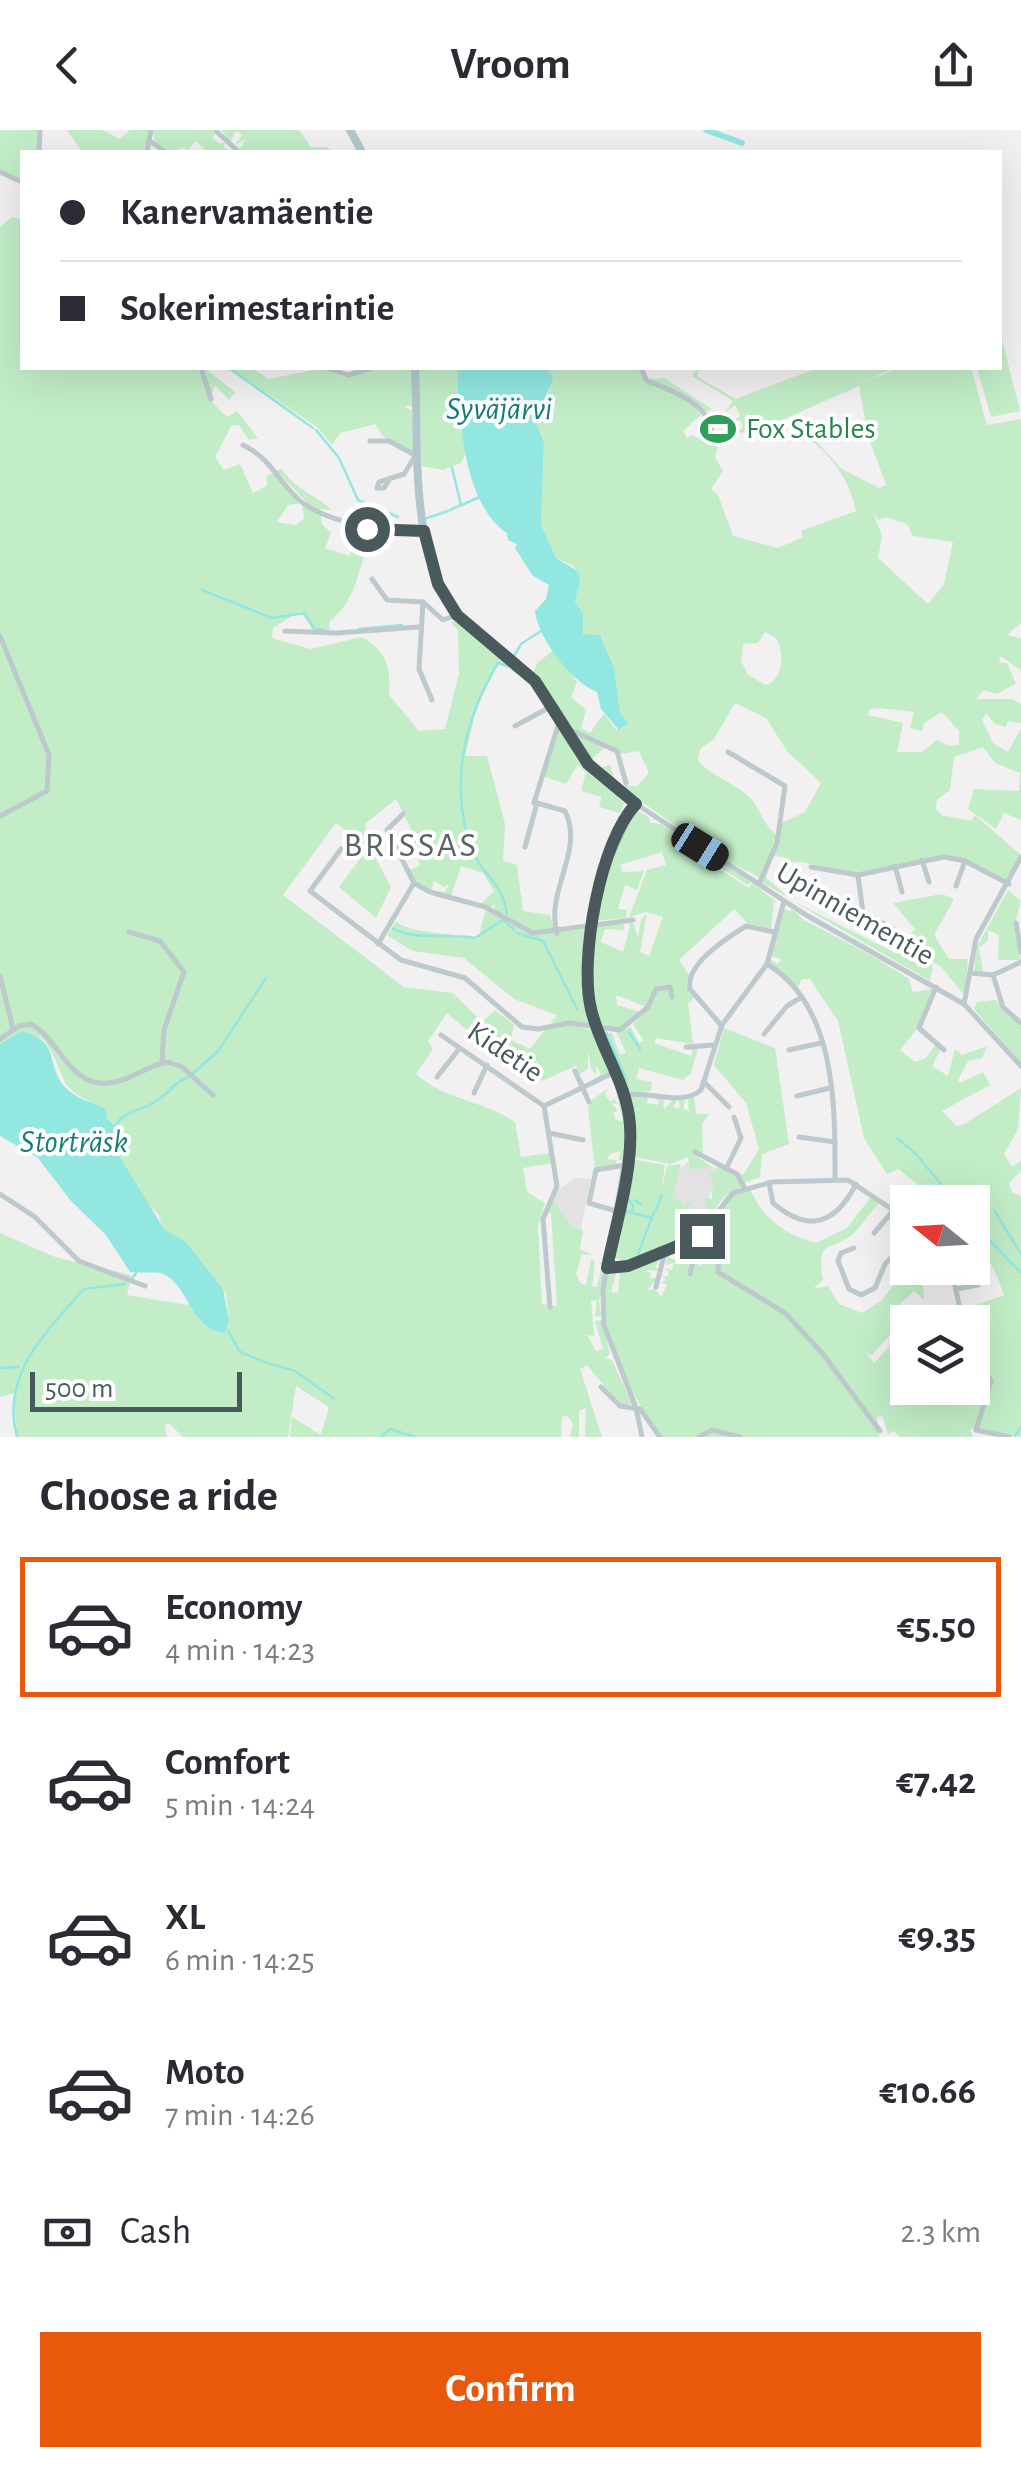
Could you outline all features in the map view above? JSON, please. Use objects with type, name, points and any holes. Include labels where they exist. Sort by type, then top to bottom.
[{"type":"main road","name":"Upinniementie","points":[[415,370],[424,531],[438,584],[457,615],[529,676],[588,764],[636,804]]},
{"type":"street","points":[[148,150],[151,130]]},
{"type":"street","points":[[217,132],[237,150]]},
{"type":"street","points":[[150,141],[163,150]]},
{"type":"street","points":[[201,370],[211,399]]},
{"type":"street","points":[[333,370],[351,376],[367,370]]},
{"type":"street","points":[[642,370],[649,382],[690,399],[710,424],[712,443]]},
{"type":"street","points":[[370,441],[389,440],[418,456],[404,474],[389,480]]},
{"type":"street","points":[[243,445],[262,453],[304,504],[367,529],[424,531]]},
{"type":"street","points":[[372,580],[387,600],[423,602],[443,620],[457,615]]},
{"type":"street","points":[[423,602],[420,678],[432,700]]},
{"type":"street","points":[[285,631],[338,633],[420,627]]},
{"type":"street","points":[[0,636],[49,754],[47,791],[0,816]]},
{"type":"street","points":[[516,726],[552,706]]},
{"type":"street","points":[[524,847],[560,719]]},
{"type":"street","points":[[566,730],[573,729],[617,752],[626,783]]},
{"type":"street","points":[[728,752],[785,786],[777,843],[759,884]]},
{"type":"street","points":[[528,834],[539,802],[564,809],[570,821],[573,832],[552,908],[558,933]]},
{"type":"street","points":[[636,804],[603,870],[592,924],[589,996],[625,1096],[630,1128],[627,1165],[607,1268],[604,1325],[636,1408],[642,1437]]},
{"type":"street","name":"Upinniementie","points":[[636,804],[784,901],[964,1004],[1021,1066]]},
{"type":"street","points":[[403,814],[387,830],[414,883],[435,894],[485,906],[526,931],[558,933],[592,924],[634,920]]},
{"type":"street","points":[[341,849],[310,891],[378,944],[415,967],[465,977],[522,1026],[539,1029],[569,1023],[624,1029],[648,1007],[656,989],[670,986],[672,996]]},
{"type":"street","points":[[964,1004],[979,930],[1021,857]]},
{"type":"street","points":[[812,867],[858,875],[922,860],[965,861],[1008,884]]},
{"type":"street","points":[[922,860],[929,882]]},
{"type":"street","points":[[956,886],[965,861]]},
{"type":"street","points":[[896,866],[902,892]]},
{"type":"street","points":[[858,875],[862,912],[898,932]]},
{"type":"street","points":[[378,944],[414,883]]},
{"type":"street","points":[[625,1096],[644,1092],[687,1098],[698,1093],[722,1025],[767,964],[784,901]]},
{"type":"street","points":[[1016,923],[1021,952]]},
{"type":"street","points":[[722,1025],[690,989],[690,975],[721,942],[746,926],[774,932]]},
{"type":"street","points":[[128,932],[160,940],[184,972],[164,1030],[162,1062]]},
{"type":"street","points":[[970,973],[993,975],[1021,962]]},
{"type":"street","points":[[767,964],[802,997],[821,1043],[837,1126],[835,1178]]},
{"type":"street","points":[[993,975],[1002,1007],[1018,1021],[1021,1012]]},
{"type":"street","points":[[0,976],[14,1029]]},
{"type":"street","points":[[935,986],[919,1028],[944,1050]]},
{"type":"street","points":[[764,1034],[786,1006],[802,997]]},
{"type":"street","points":[[0,1038],[25,1024],[36,1026],[71,1067],[102,1083],[136,1077],[162,1062],[182,1068],[213,1095]]},
{"type":"street","name":"Kidetie","points":[[441,1035],[544,1106]]},
{"type":"street","points":[[789,1050],[821,1043]]},
{"type":"street","points":[[686,1047],[715,1045]]},
{"type":"street","points":[[438,1077],[459,1049]]},
{"type":"street","points":[[474,1092],[487,1065]]},
{"type":"street","points":[[574,1071],[588,1102]]},
{"type":"street","points":[[550,1306],[543,1237],[546,1204],[557,1186],[544,1106],[617,1072]]},
{"type":"street","points":[[704,1082],[729,1107]]},
{"type":"street","points":[[797,1096],[830,1088]]},
{"type":"street","points":[[726,1169],[741,1138],[734,1116]]},
{"type":"street","points":[[549,1133],[582,1140]]},
{"type":"street","points":[[799,1137],[834,1142]]},
{"type":"street","points":[[695,1152],[740,1178],[744,1187]]},
{"type":"street","points":[[618,1212],[589,1205],[596,1170],[627,1165]]},
{"type":"street","points":[[607,1268],[665,1252],[698,1237],[728,1198],[744,1187],[835,1178],[856,1184],[890,1208]]},
{"type":"street","points":[[769,1183],[772,1203],[802,1221],[828,1218],[841,1208],[856,1184]]},
{"type":"street","points":[[0,1194],[35,1217],[79,1261],[146,1286]]},
{"type":"street","points":[[874,1233],[890,1216]]},
{"type":"street","points":[[712,1222],[719,1233],[718,1272],[785,1313],[824,1354],[880,1431]]},
{"type":"street","points":[[690,1274],[698,1237]]},
{"type":"street","points":[[854,1248],[844,1251],[838,1261],[850,1291],[861,1295],[876,1286],[890,1259]]},
{"type":"street","points":[[656,1287],[665,1252]]},
{"type":"street","points":[[955,1285],[960,1305]]},
{"type":"street","points":[[956,1290],[978,1285]]},
{"type":"street","points":[[601,1386],[618,1404],[636,1408],[660,1437]]},
{"type":"street","points":[[984,1405],[976,1430],[1010,1437]]},
{"type":"street","points":[[699,1437],[712,1430],[740,1437]]},
{"type":"shaded area","points":[[688,1162],[716,1168],[715,1182],[697,1227],[684,1237],[678,1236],[681,1224],[672,1195],[678,1170]]},
{"type":"shaded area","points":[[576,1178],[591,1179],[581,1229],[571,1226],[554,1202],[556,1191]]},
{"type":"green space","points":[[0,130],[39,130],[39,150],[20,150],[20,180],[0,171]]},
{"type":"green space","points":[[67,130],[102,130],[120,139],[130,130],[150,130],[146,150],[81,150]]},
{"type":"green space","points":[[153,130],[218,130],[212,138],[220,144],[225,142],[224,147],[229,150],[205,150],[196,141],[188,150],[166,150],[155,142]]},
{"type":"green space","points":[[222,130],[299,130],[311,147],[331,150],[239,150],[246,139],[235,145],[242,135],[236,131],[230,142]]},
{"type":"green space","points":[[12,217],[20,219],[20,370],[201,370],[207,377],[207,370],[235,392],[229,400],[215,385],[210,400],[227,417],[237,411],[258,438],[249,440],[239,425],[231,426],[215,457],[224,470],[240,464],[253,493],[267,486],[266,476],[276,472],[302,503],[288,505],[277,522],[296,525],[304,518],[302,504],[308,504],[277,471],[281,468],[299,487],[332,510],[320,509],[322,524],[331,533],[325,548],[349,556],[359,531],[365,529],[343,518],[376,528],[348,600],[329,622],[330,632],[313,630],[300,611],[273,628],[272,638],[310,649],[362,637],[382,655],[388,668],[389,695],[419,731],[445,729],[459,674],[458,630],[450,622],[459,621],[519,669],[517,674],[499,662],[478,701],[465,756],[487,756],[505,824],[503,861],[517,865],[523,911],[550,915],[555,931],[526,930],[494,910],[495,904],[490,908],[481,904],[494,891],[483,873],[461,866],[451,896],[434,891],[445,892],[449,884],[444,887],[434,881],[431,890],[422,886],[426,881],[421,886],[408,871],[420,865],[411,829],[396,799],[366,823],[365,838],[391,887],[376,918],[339,887],[368,848],[336,823],[283,895],[404,987],[453,993],[482,1022],[495,1010],[514,1025],[511,1040],[530,1049],[546,1029],[573,1025],[598,1032],[613,1071],[594,1079],[601,1074],[596,1066],[596,1075],[591,1069],[588,1049],[588,1069],[579,1074],[585,1084],[581,1084],[576,1066],[542,1081],[492,1051],[447,1013],[428,1041],[433,1049],[416,1074],[439,1090],[515,1122],[521,1157],[551,1153],[552,1163],[523,1168],[527,1192],[545,1203],[538,1226],[542,1304],[557,1306],[551,1213],[545,1213],[553,1199],[571,1226],[583,1230],[580,1249],[592,1255],[582,1254],[576,1274],[581,1284],[586,1285],[591,1260],[584,1257],[595,1261],[592,1287],[597,1287],[602,1265],[598,1262],[606,1264],[599,1302],[601,1316],[595,1317],[597,1301],[591,1300],[594,1336],[587,1335],[596,1351],[603,1349],[595,1321],[602,1320],[610,1354],[605,1358],[612,1360],[632,1404],[619,1404],[587,1365],[580,1369],[602,1437],[585,1437],[586,1408],[579,1411],[579,1437],[570,1437],[573,1424],[567,1415],[562,1417],[561,1437],[290,1437],[292,1417],[321,1435],[329,1407],[296,1386],[288,1437],[183,1437],[169,1423],[165,1425],[167,1437],[17,1437],[14,1393],[0,1397],[0,1233],[55,1257],[131,1275],[127,1295],[188,1305],[190,1301],[198,1318],[212,1330],[225,1333],[229,1320],[226,1293],[186,1242],[163,1230],[159,1215],[139,1194],[113,1146],[117,1128],[106,1119],[106,1109],[69,1087],[43,1039],[21,1031],[0,1044],[0,227]]},
{"type":"green space","points":[[1002,340],[1020,411],[991,417],[978,370],[1002,370]]},
{"type":"green space","points":[[233,370],[255,370],[269,379],[313,370],[328,370],[345,377],[368,370],[413,370],[414,406],[404,406],[412,411],[414,454],[390,443],[376,424],[340,433],[332,445],[317,427]]},
{"type":"green space","points":[[417,370],[457,370],[459,423],[467,451],[461,463],[443,470],[422,466]]},
{"type":"green space","points":[[548,370],[640,370],[644,379],[664,378],[712,409],[703,414],[685,394],[653,382],[688,399],[701,415],[683,431],[687,438],[692,435],[718,447],[715,458],[723,471],[711,489],[718,495],[733,536],[778,548],[803,537],[801,531],[856,511],[852,495],[838,468],[817,445],[777,420],[725,439],[733,434],[729,427],[725,414],[728,422],[740,417],[735,405],[724,414],[733,401],[692,376],[696,370],[698,377],[736,399],[812,370],[890,370],[859,384],[894,370],[972,370],[987,425],[1021,419],[1021,623],[1007,635],[1021,638],[1021,671],[1001,656],[999,663],[1007,663],[1016,684],[996,694],[984,690],[975,699],[1012,699],[1021,704],[1021,723],[1008,721],[1006,727],[995,724],[986,713],[982,720],[993,743],[1008,752],[1021,728],[1021,820],[1004,813],[996,829],[968,809],[974,789],[1019,791],[1020,773],[995,763],[983,747],[954,757],[950,790],[937,800],[936,809],[942,815],[971,821],[975,815],[1021,855],[1005,880],[966,860],[940,856],[857,874],[801,862],[781,862],[784,857],[773,856],[766,878],[790,898],[761,882],[778,844],[781,823],[805,812],[821,783],[787,751],[766,718],[735,703],[714,739],[700,749],[698,760],[749,797],[777,835],[761,878],[723,859],[618,785],[637,786],[649,773],[639,751],[620,754],[575,730],[605,747],[591,760],[599,768],[610,765],[616,783],[595,769],[574,729],[566,726],[532,675],[538,662],[554,650],[577,682],[571,697],[586,710],[581,728],[590,733],[604,713],[616,730],[628,723],[620,712],[614,667],[601,636],[588,638],[583,633],[583,613],[575,602],[580,577],[573,566],[556,558],[541,525],[544,442],[536,423],[552,384]],"holes":[[[859,386],[868,436],[886,485],[879,488],[842,469],[816,441],[815,426],[805,431],[782,420]],[[740,419],[743,428],[733,432],[729,427]],[[874,515],[879,520],[886,517],[907,524],[913,536],[953,542],[944,584],[928,604],[878,558],[882,536]],[[765,632],[777,639],[781,652],[779,672],[766,685],[748,675],[741,661],[743,644],[758,643]],[[870,709],[914,712],[910,728],[922,731],[924,723],[942,712],[959,731],[959,745],[949,746],[937,740],[922,752],[897,752],[903,723],[868,715]]]},
{"type":"green space","points":[[560,724],[578,762],[582,761],[626,800],[617,797],[624,803],[620,813],[599,807],[602,797],[581,791],[586,773],[578,764],[566,784],[542,776]]},
{"type":"green space","points":[[636,810],[649,817],[650,823],[662,824],[751,882],[748,885],[657,828],[749,888],[752,883],[778,903],[774,902],[771,929],[747,923],[734,909],[679,960],[689,975],[686,984],[694,998],[688,1003],[693,1044],[656,1038],[654,1043],[691,1056],[693,1051],[686,1049],[698,1048],[691,1073],[683,1080],[639,1068],[636,1079],[652,1082],[651,1091],[626,1093],[602,1033],[612,1033],[620,1055],[626,1052],[616,1032],[631,1027],[639,1043],[644,1041],[633,1024],[650,1005],[650,996],[646,1007],[616,995],[617,1005],[641,1012],[622,1028],[598,1025],[591,1001],[590,976],[595,927],[624,922],[624,930],[605,929],[601,942],[623,952],[630,927],[627,921],[634,924],[638,938],[641,919],[647,914],[640,952],[649,956],[663,917],[646,912],[629,917],[647,870],[666,865],[662,852],[620,865],[622,872],[644,871],[637,890],[625,885],[618,909],[627,910],[626,918],[596,921],[609,864],[634,811],[639,814]]},
{"type":"green space","points":[[1008,890],[1021,901],[1014,926],[1021,960],[998,960],[999,935],[988,930],[988,941],[979,947],[983,972],[974,971],[977,940],[977,947]]},
{"type":"green space","points":[[942,894],[954,899],[934,935],[949,959],[968,959],[965,996],[941,967],[925,957],[933,966],[930,981],[791,900],[895,953],[915,929],[893,903]]},
{"type":"green space","points":[[791,908],[804,920],[909,975],[871,956],[908,978],[913,992],[933,989],[917,1029],[900,1050],[915,1062],[926,1058],[935,1045],[940,1051],[932,1066],[948,1076],[955,1049],[962,1055],[987,1046],[982,1058],[968,1061],[958,1080],[960,1083],[983,1072],[990,1085],[942,1111],[957,1126],[1021,1088],[1018,1129],[1004,1154],[1012,1167],[1021,1161],[1021,1171],[1009,1183],[1012,1192],[1021,1196],[1021,1437],[979,1428],[984,1405],[990,1405],[990,1305],[976,1305],[1004,1295],[990,1262],[990,1185],[918,1185],[898,1169],[887,1174],[864,1138],[838,1021],[810,979],[802,979],[798,987],[769,962],[771,959],[777,964],[782,959],[771,956],[784,909],[791,912]]},
{"type":"green space","points":[[486,909],[532,934],[588,929],[587,989],[593,1025],[549,1026],[557,1015],[514,999],[464,958],[413,951],[387,935],[396,922],[413,929],[478,939]]},
{"type":"green space","points":[[996,1000],[1021,1026],[1021,1063],[974,1009],[977,1002]]},
{"type":"green space","points":[[724,1028],[775,1048],[789,1144],[762,1154],[760,1177],[744,1183],[739,1173],[743,1175],[759,1149],[746,1103],[714,1065]]},
{"type":"green space","points":[[616,1075],[627,1115],[624,1160],[618,1160],[621,1151],[610,1154],[607,1159],[617,1160],[616,1164],[595,1169],[588,1108],[592,1100],[609,1088],[605,1094],[610,1102],[614,1099],[618,1104],[611,1103],[618,1111],[614,1112],[615,1119],[623,1122],[613,1078],[609,1078]]},
{"type":"green space","points":[[630,1096],[648,1096],[647,1103],[658,1105],[659,1100],[653,1099],[663,1097],[664,1109],[672,1101],[665,1098],[678,1099],[673,1107],[680,1109],[679,1100],[685,1100],[683,1109],[689,1111],[688,1100],[694,1097],[696,1114],[709,1114],[702,1124],[703,1154],[694,1154],[713,1168],[690,1169],[688,1157],[670,1164],[630,1156]]},
{"type":"green space","points":[[631,1159],[665,1165],[661,1191],[667,1166],[681,1164],[672,1198],[682,1201],[683,1208],[687,1201],[692,1204],[682,1212],[681,1238],[672,1244],[678,1243],[629,1263],[611,1256]]},
{"type":"green space","points":[[717,1166],[738,1177],[741,1187],[711,1219],[728,1193],[725,1195],[700,1231],[683,1239],[688,1223],[697,1225],[706,1205],[703,1198],[712,1199],[713,1177],[708,1178],[710,1170],[714,1173]]},
{"type":"green space","points":[[749,1187],[775,1224],[816,1243],[847,1228],[871,1197],[879,1203],[854,1233],[823,1252],[823,1280],[813,1289],[828,1286],[839,1304],[862,1313],[881,1301],[893,1285],[923,1286],[924,1300],[914,1291],[899,1305],[890,1305],[890,1335],[872,1355],[866,1352],[874,1363],[890,1346],[890,1405],[983,1405],[976,1428],[970,1429],[973,1437],[900,1437],[894,1431],[888,1434],[882,1416],[877,1417],[879,1437],[701,1437],[711,1429],[696,1437],[661,1437],[626,1381],[610,1340],[605,1297],[608,1274],[617,1271],[611,1292],[618,1293],[620,1270],[662,1254],[655,1267],[660,1271],[646,1270],[651,1273],[649,1278],[659,1277],[646,1291],[655,1288],[661,1297],[667,1285],[661,1283],[666,1280],[662,1276],[667,1277],[669,1272],[665,1268],[672,1270],[674,1263],[666,1265],[667,1256],[675,1260],[678,1253],[667,1252],[697,1241],[689,1252],[694,1251],[694,1258],[687,1256],[684,1262],[690,1259],[700,1266],[702,1259],[695,1261],[698,1250],[705,1254],[707,1249],[700,1245],[710,1244],[711,1238],[701,1241],[701,1237],[728,1198]]},
{"type":"water","name":"Syväjärvi","points":[[457,370],[549,370],[553,381],[546,395],[551,406],[541,410],[536,423],[544,442],[541,525],[556,558],[579,575],[575,602],[583,613],[583,634],[600,635],[614,667],[620,712],[628,723],[619,730],[601,709],[597,692],[566,669],[542,633],[535,611],[546,599],[549,585],[532,575],[515,548],[517,544],[508,540],[507,533],[481,503],[467,460]]},
{"type":"water","name":"Storträsk","points":[[21,1031],[34,1035],[47,1046],[58,1077],[68,1090],[106,1109],[107,1119],[117,1128],[113,1146],[164,1229],[186,1242],[223,1289],[229,1320],[225,1333],[204,1324],[170,1278],[160,1273],[130,1272],[106,1235],[71,1201],[38,1158],[0,1136],[0,1044]]},
{"type":"waterway","points":[[706,130],[742,143]]},
{"type":"waterway","points":[[232,370],[313,428]]},
{"type":"waterway","points":[[316,430],[339,458],[358,500],[398,517]]},
{"type":"waterway","points":[[452,468],[461,505]]},
{"type":"waterway","points":[[450,510],[482,496]]},
{"type":"waterway","points":[[427,518],[448,511]]},
{"type":"waterway","points":[[202,590],[272,618],[305,613],[314,629],[323,630]]},
{"type":"waterway","points":[[359,629],[402,625]]},
{"type":"waterway","points":[[514,656],[521,644],[541,631]]},
{"type":"waterway","points":[[507,666],[498,663],[476,708],[461,780],[466,830],[474,854],[501,894],[507,914]]},
{"type":"waterway","points":[[393,929],[413,935],[475,938],[503,920],[514,930]]},
{"type":"waterway","points":[[517,933],[543,941],[577,1009]]},
{"type":"waterway","points":[[220,1048],[266,978]]},
{"type":"waterway","points":[[606,1032],[627,1081]]},
{"type":"waterway","points":[[629,1032],[640,1049]]},
{"type":"waterway","points":[[191,1075],[219,1050]]},
{"type":"waterway","points":[[115,1125],[188,1077]]},
{"type":"waterway","points":[[897,1138],[942,1185]]},
{"type":"waterway","points":[[656,1210],[662,1195]]},
{"type":"waterway","points":[[626,1211],[632,1213],[633,1205],[627,1197]]},
{"type":"waterway","points":[[635,1200],[641,1205]]},
{"type":"waterway","points":[[994,1210],[1021,1254]]},
{"type":"waterway","points":[[638,1254],[654,1212]]},
{"type":"waterway","points":[[635,1214],[652,1218]]},
{"type":"waterway","points":[[990,1241],[1021,1273]]},
{"type":"waterway","points":[[131,1280],[136,1273]]},
{"type":"waterway","points":[[17,1437],[15,1393],[30,1355],[84,1289],[125,1284]]},
{"type":"waterway","points":[[228,1330],[240,1352],[262,1361]]},
{"type":"waterway","points":[[264,1362],[295,1371],[333,1398]]},
{"type":"waterway","points":[[0,1368],[19,1367]]},
{"type":"waterway","points":[[1015,1436],[1021,1427]]},
{"type":"waterway","points":[[381,1437],[390,1429],[415,1437]]},
{"type":"place","name":"Fox Stables","points":[[718,429]]},
{"type":"district","name":"BRISSAS","points":[[411,845]]},
{"type":"route","points":[[367,529],[424,531],[438,584],[457,615],[472,632],[535,681],[588,764],[636,804],[603,870],[591,934],[590,1006],[624,1091],[630,1128],[627,1165],[607,1268],[628,1266],[702,1236]]}]
